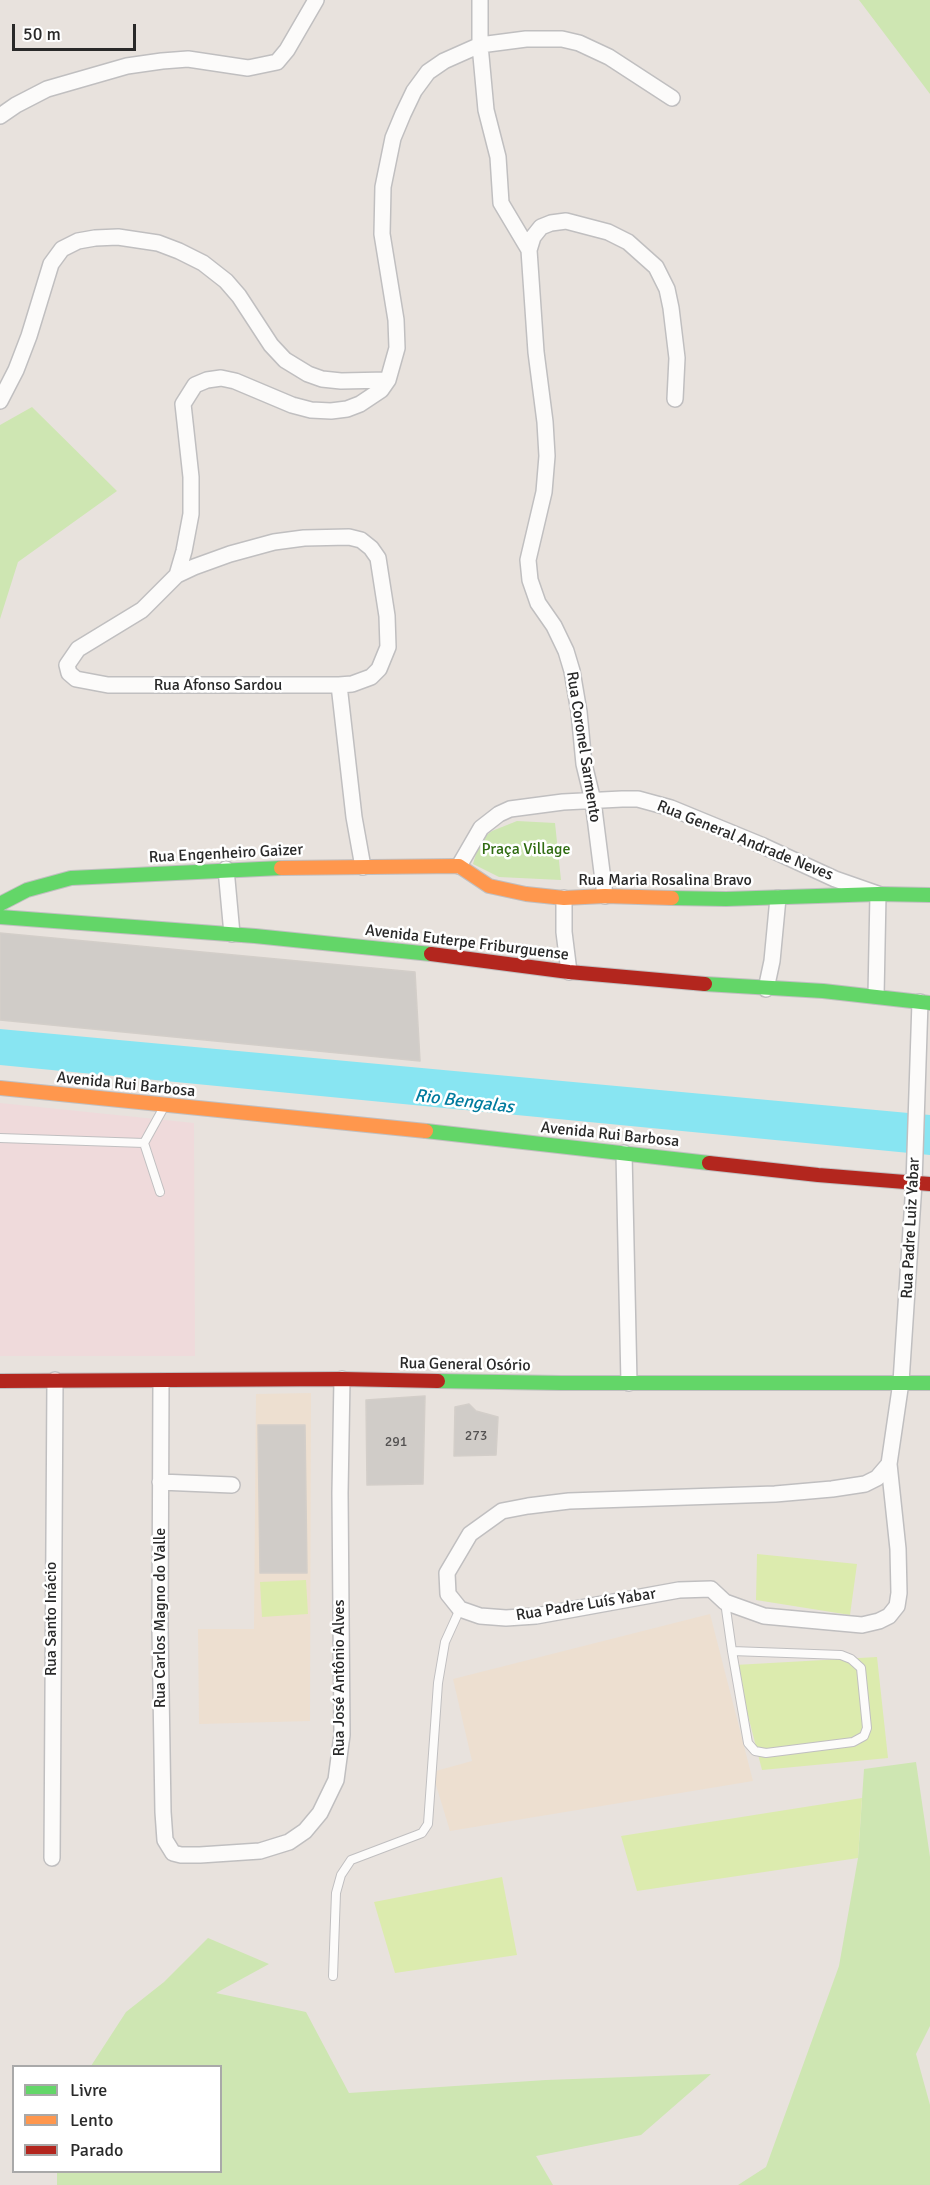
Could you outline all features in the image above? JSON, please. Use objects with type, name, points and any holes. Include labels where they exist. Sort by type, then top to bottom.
[{"type":"street","points":[[0,116],[47,89],[127,66],[188,60],[248,68],[277,62],[287,50],[316,0]]},
{"type":"street","name":"Rua Coronel Sarmento","points":[[480,0],[480,45],[486,110],[498,157],[501,203],[529,250],[536,352],[545,422],[547,456],[544,492],[528,560],[530,580],[538,603],[554,626],[566,651],[572,671],[584,764],[593,801],[604,896]]},
{"type":"street","points":[[177,575],[191,514],[191,477],[183,404],[195,385],[221,378],[235,381],[292,405],[311,410],[331,411],[347,409],[360,404],[381,390],[388,380],[397,348],[396,320],[382,234],[383,187],[393,138],[414,91],[428,72],[444,61],[480,45],[526,39],[562,39],[579,43],[609,57],[672,98]]},
{"type":"street","points":[[529,250],[533,237],[541,228],[551,223],[566,221],[608,232],[628,242],[656,267],[667,290],[671,308],[677,358],[675,399]]},
{"type":"street","points":[[0,401],[16,370],[29,336],[51,264],[62,249],[78,241],[94,237],[118,237],[158,243],[203,263],[226,281],[239,296],[271,345],[285,360],[308,374],[322,379],[341,381],[388,380]]},
{"type":"street","points":[[177,575],[230,554],[274,542],[337,536],[361,540],[378,558],[387,616],[388,647],[379,669],[371,677],[362,682],[339,685],[354,817],[363,867]]},
{"type":"street","name":"Rua Afonso Sardou","points":[[177,575],[142,610],[78,649],[67,665],[69,673],[76,679],[108,685],[339,685]]},
{"type":"street","name":"Rua General Andrade Neves","points":[[459,866],[481,828],[499,814],[522,806],[638,799],[671,808],[835,879],[878,894]]},
{"type":"street","name":"Rua Engenheiro Gaizer","points":[[0,904],[27,890],[71,878],[314,866],[459,866]]},
{"type":"street","name":"Rua Maria Rosalina Bravo","points":[[459,866],[489,886],[526,894],[564,898],[604,896],[726,899],[878,894],[930,895]]},
{"type":"street","points":[[226,869],[232,934]]},
{"type":"street","points":[[0,891],[27,890]]},
{"type":"street","points":[[876,996],[878,894]]},
{"type":"street","points":[[766,989],[772,961],[778,897]]},
{"type":"street","points":[[564,898],[564,932],[569,972]]},
{"type":"street","name":"Avenida Euterpe Friburguense","points":[[0,917],[232,934],[390,949],[569,972],[766,989],[823,991],[925,1002]]},
{"type":"street","name":"Rua Padre Luiz Yabar","points":[[901,1382],[922,1184],[915,1155],[925,1002]]},
{"type":"street","name":"Avenida Rui Barbosa","points":[[0,1088],[818,1175],[922,1184]]},
{"type":"street","points":[[624,1153],[629,1383]]},
{"type":"street","name":"Rua General Osório","points":[[0,1381],[342,1379],[629,1383],[930,1383]]},
{"type":"street","name":"Rua José Antônio Alves","points":[[173,1853],[181,1855],[235,1854],[276,1847],[289,1842],[305,1831],[320,1813],[336,1780],[342,1735],[340,1493],[342,1379]]},
{"type":"street","name":"Rua Santo Inácio","points":[[52,1858],[54,1380]]},
{"type":"street","name":"Rua Carlos Magno do Valle","points":[[160,1381],[163,1812],[165,1840],[173,1853]]},
{"type":"street","name":"Rua Padre Luís Yabar","points":[[460,1609],[480,1616],[506,1618],[536,1616],[679,1590],[711,1589],[726,1602],[765,1616],[862,1625],[889,1616],[897,1606],[900,1572],[889,1464],[901,1382]]},
{"type":"street","points":[[460,1609],[448,1594],[447,1573],[470,1534],[502,1511],[569,1501],[775,1494],[832,1489],[865,1484],[877,1478],[889,1464]]},
{"type":"street","points":[[160,1482],[232,1485]]},
{"type":"lane","points":[[160,1192],[144,1143],[165,1106]]},
{"type":"lane","points":[[0,1138],[144,1143]]},
{"type":"lane","points":[[726,1602],[732,1651],[748,1743],[755,1750],[766,1753],[853,1742],[864,1736],[867,1728],[861,1668],[851,1659],[841,1655],[732,1651]]},
{"type":"lane","points":[[333,1976],[336,1893],[341,1875],[351,1860],[417,1836],[428,1824],[438,1683],[445,1642],[460,1609]]},
{"type":"shaded area","points":[[0,1103],[194,1123],[195,1356],[0,1356]]},
{"type":"shaded area","points":[[311,1393],[310,1721],[199,1724],[198,1629],[254,1629],[256,1394]]},
{"type":"shaded area","points":[[710,1614],[753,1781],[450,1831],[432,1772],[472,1761],[453,1679]]},
{"type":"green space","points":[[859,0],[930,0],[930,94]]},
{"type":"green space","points":[[32,407],[117,491],[18,562],[0,619],[0,425]]},
{"type":"green space","name":"Praça Village","points":[[517,821],[555,823],[561,880],[499,877],[473,864],[480,840],[492,831]]},
{"type":"green space","points":[[757,1554],[857,1564],[850,1615],[756,1600]]},
{"type":"green space","points":[[306,1580],[308,1614],[262,1617],[260,1582]]},
{"type":"green space","points":[[877,1657],[888,1758],[762,1770],[735,1665]]},
{"type":"green space","points":[[916,1762],[930,1857],[930,2026],[916,2054],[930,2105],[930,2185],[738,2185],[766,2167],[839,1966],[858,1858],[864,1769]]},
{"type":"green space","points":[[862,1798],[858,1858],[637,1891],[621,1836]]},
{"type":"green space","points":[[502,1877],[517,1955],[395,1973],[374,1902]]},
{"type":"green space","points":[[208,1938],[269,1964],[216,1993],[306,2012],[349,2093],[546,2080],[711,2074],[641,2135],[536,2156],[553,2185],[57,2185],[57,2173],[222,2173],[222,2065],[92,2065],[126,2012],[164,1982]]},
{"type":"water","name":"Rio Bengalas","points":[[0,1029],[930,1115],[930,1155],[0,1065]]},
{"type":"building","points":[[0,933],[415,972],[420,1061],[0,1020]]},
{"type":"building","points":[[425,1396],[423,1484],[367,1485],[366,1400]]},
{"type":"building","points":[[469,1404],[476,1411],[498,1417],[496,1455],[454,1456],[455,1407]]},
{"type":"building","points":[[258,1425],[305,1425],[307,1573],[260,1573]]},
{"type":"traffic: fast","points":[[0,904],[27,890],[71,878],[281,868]]},
{"type":"traffic: fast","points":[[672,898],[930,895]]},
{"type":"traffic: fast","points":[[0,917],[255,936],[431,954]]},
{"type":"traffic: fast","points":[[705,984],[823,991],[930,1003]]},
{"type":"traffic: fast","points":[[426,1131],[709,1163]]},
{"type":"traffic: fast","points":[[438,1381],[930,1383]]},
{"type":"traffic: slow","points":[[281,868],[459,866],[489,886],[526,894],[564,898],[605,896],[672,898]]},
{"type":"traffic: slow","points":[[0,1088],[426,1131]]},
{"type":"traffic: jam","points":[[431,954],[569,972],[705,984]]},
{"type":"traffic: jam","points":[[709,1163],[930,1184]]},
{"type":"traffic: jam","points":[[0,1381],[342,1379],[438,1381]]}]
